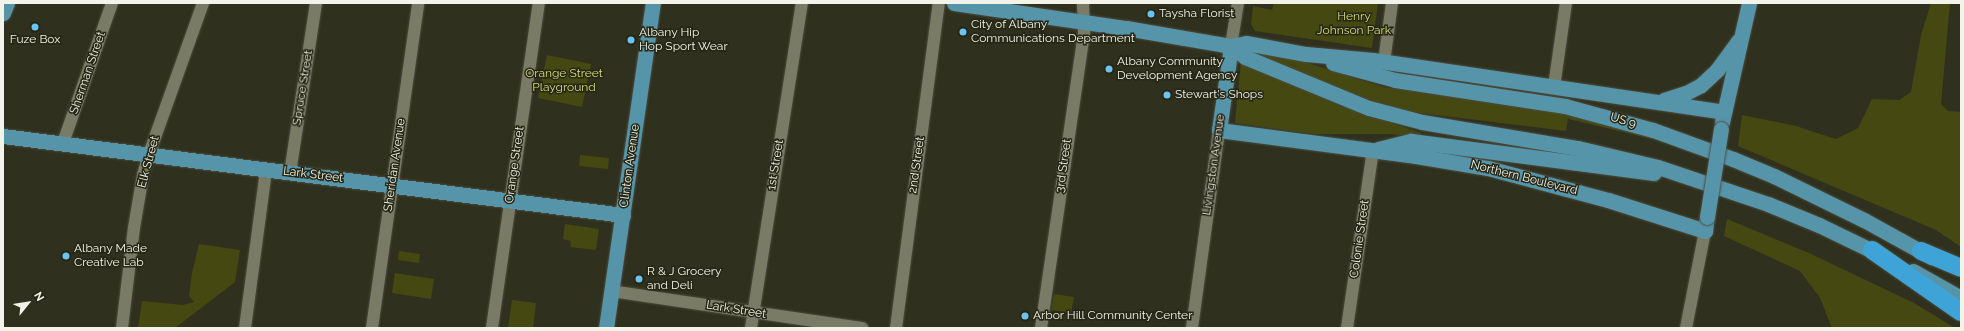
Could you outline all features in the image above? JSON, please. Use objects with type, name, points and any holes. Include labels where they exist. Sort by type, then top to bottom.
[{"type":"highway","points":[[1872,250],[1961,312]]},
{"type":"highway","points":[[1921,251],[1961,268]]},
{"type":"main road","points":[[3,13],[7,3]]},
{"type":"main road","name":"Clinton Avenue","points":[[606,328],[653,3]]},
{"type":"main road","name":"US 9","points":[[954,3],[1232,46],[1246,43],[1306,54],[1377,76],[1542,102],[1635,124],[1714,152],[1767,173],[1858,217],[1961,274]]},
{"type":"main road","points":[[1706,224],[1724,112],[1749,3]]},
{"type":"main road","points":[[1659,102],[1686,93],[1701,85],[1717,70],[1743,34]]},
{"type":"main road","name":"US 9","points":[[1232,46],[1245,57],[1335,95],[1381,111],[1422,122],[1578,148],[1692,177],[1787,212],[1872,250],[1939,284],[1961,298]]},
{"type":"main road","name":"Livingston Avenue","points":[[1219,130],[1232,46]]},
{"type":"main road","points":[[1306,54],[1384,62],[1724,112]]},
{"type":"main road","name":"Northern Boulevard","points":[[1219,130],[1455,162],[1526,177],[1608,200],[1706,224]]},
{"type":"main road","name":"Lark Street","points":[[3,136],[623,215]]},
{"type":"main road","points":[[1373,150],[1410,141],[1600,165],[1634,172],[1692,177]]},
{"type":"street","name":"Sherman Street","points":[[63,143],[112,3]]},
{"type":"street","name":"Elk Street","points":[[122,328],[134,228],[149,154],[203,3]]},
{"type":"street","name":"Spruce Street","points":[[290,173],[316,3]]},
{"type":"street","name":"Sheridan Avenue","points":[[372,328],[418,3]]},
{"type":"street","name":"Orange Street","points":[[492,328],[539,3]]},
{"type":"street","name":"1st Street","points":[[751,328],[802,3]]},
{"type":"street","name":"2nd Street","points":[[896,328],[939,3]]},
{"type":"street","name":"3rd Street","points":[[1041,328],[1084,32],[1083,3]]},
{"type":"street","name":"Livingston Avenue","points":[[1232,46],[1238,3]]},
{"type":"street","points":[[1384,62],[1392,3]]},
{"type":"street","points":[[1554,87],[1566,3]]},
{"type":"street","name":"Livingston Avenue","points":[[1192,328],[1219,130]]},
{"type":"street","name":"Colonie Street","points":[[1347,328],[1373,150]]},
{"type":"street","points":[[245,328],[266,170]]},
{"type":"street","points":[[1686,328],[1706,224]]},
{"type":"street","name":"Lark Street","points":[[611,291],[862,328]]},
{"type":"green space","name":"Henry Johnson Park","points":[[1274,3],[1378,3],[1372,48],[1255,31],[1251,24],[1253,6],[1272,10]]},
{"type":"green space","points":[[1931,3],[1950,3],[1941,104],[1948,111],[1961,112],[1961,247],[1936,230],[1738,146],[1742,115],[1796,126],[1836,139],[1858,128],[1872,99],[1899,100],[1911,92],[1921,35]]},
{"type":"green space","points":[[1248,51],[1283,55],[1383,87],[1558,111],[1601,121],[1658,140],[1568,119],[1566,131],[1412,112],[1382,105]]},
{"type":"green space","name":"Orange Street Playground","points":[[547,55],[591,64],[582,107],[538,98]]},
{"type":"green space","points":[[1241,62],[1347,107],[1421,133],[1421,137],[1389,134],[1313,134],[1235,123]]},
{"type":"green space","points":[[580,155],[609,158],[608,169],[579,166]]},
{"type":"green space","points":[[1727,219],[1809,253],[1914,303],[1955,328],[1832,328],[1820,298],[1800,271],[1724,236]]},
{"type":"green space","points":[[565,224],[599,229],[596,250],[570,247],[571,241],[563,239]]},
{"type":"green space","points":[[199,244],[240,250],[235,282],[175,328],[138,328],[142,301],[183,305],[194,302],[189,296],[192,273]]},
{"type":"green space","points":[[399,251],[420,254],[419,263],[398,260]]},
{"type":"green space","points":[[395,273],[434,279],[431,299],[392,293]]},
{"type":"green space","points":[[1054,294],[1074,297],[1071,313],[1051,310]]},
{"type":"green space","points":[[512,300],[536,303],[533,328],[508,328]]},
{"type":"place","name":"Taysha Florist","points":[[1151,14]]},
{"type":"place","name":"Fuze Box","points":[[35,27]]},
{"type":"place","name":"City of Albany Communications Department","points":[[963,32]]},
{"type":"place","name":"Albany Hip Hop Sport Wear","points":[[631,40]]},
{"type":"place","name":"Albany Community Development Agency","points":[[1109,69]]},
{"type":"place","name":"Stewart's Shops","points":[[1167,95]]},
{"type":"place","name":"Albany Made Creative Lab","points":[[66,256]]},
{"type":"place","name":"R & J Grocery and Deli","points":[[639,279]]},
{"type":"place","name":"Arbor Hill Community Center","points":[[1025,316]]}]
